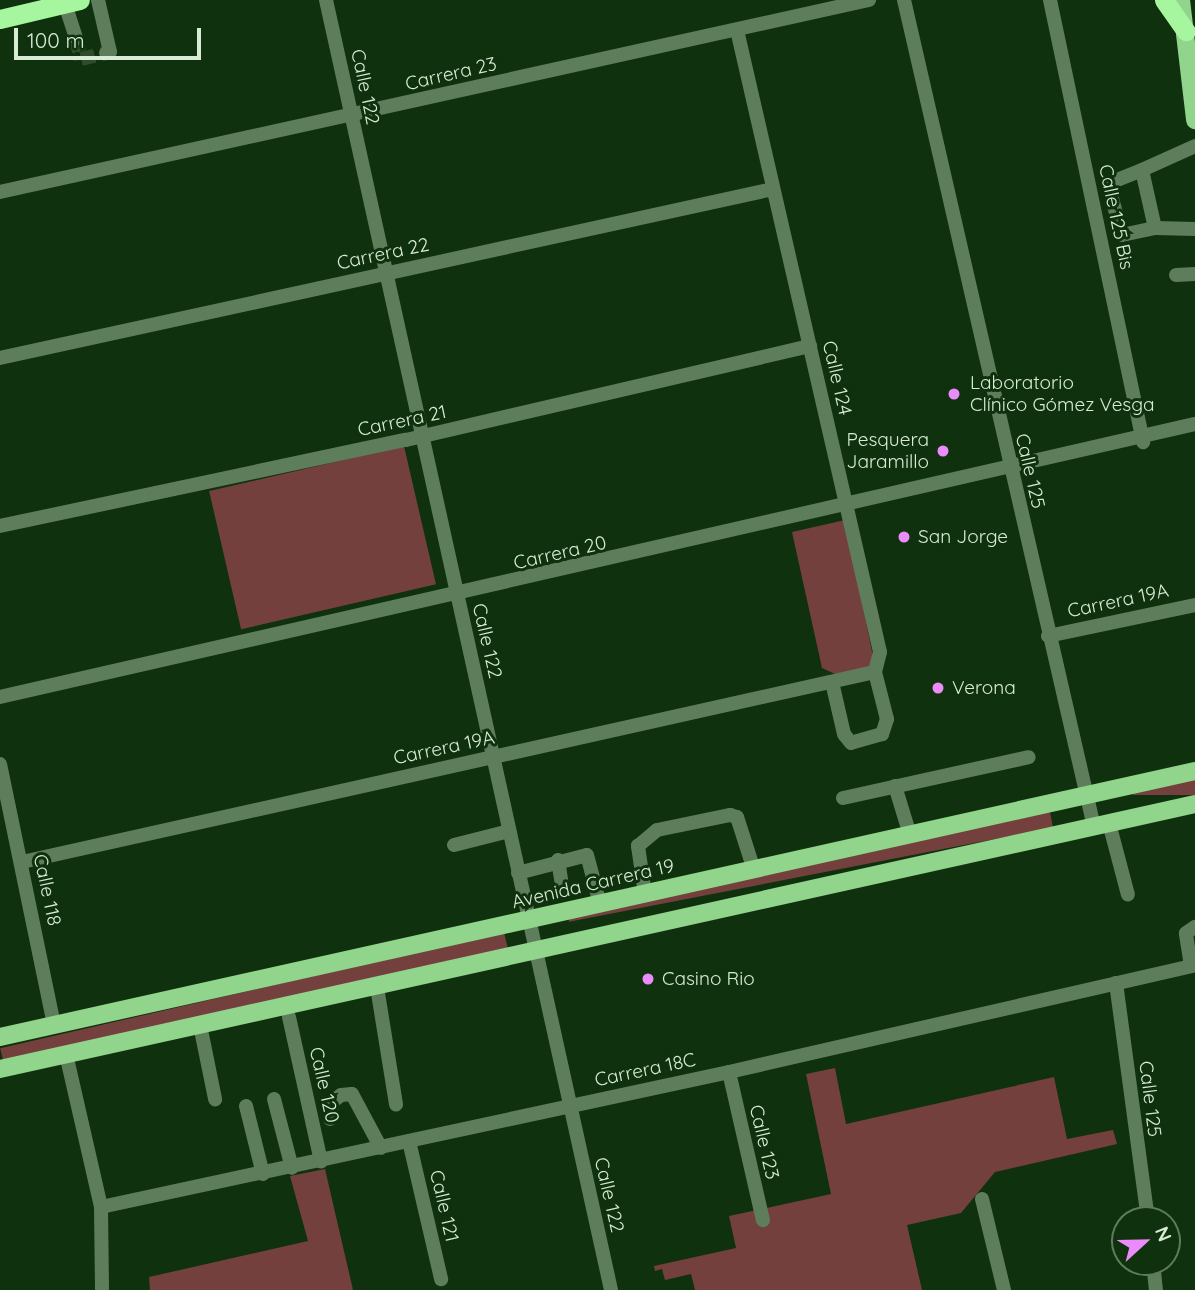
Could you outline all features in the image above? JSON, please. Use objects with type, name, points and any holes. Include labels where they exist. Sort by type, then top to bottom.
[{"type":"highway","points":[[1164,0],[1186,31]]},
{"type":"highway","points":[[0,19],[73,2]]},
{"type":"main road","points":[[1181,0],[1195,120]]},
{"type":"main road","name":"Avenida Carrera 19","points":[[0,1037],[528,920],[569,903],[600,904],[1195,771]]},
{"type":"main road","points":[[0,1069],[1195,804]]},
{"type":"street","points":[[98,0],[110,52],[106,53]]},
{"type":"street","name":"Calle 122","points":[[326,0],[611,1290]]},
{"type":"street","name":"Carrera 23","points":[[0,192],[869,0]]},
{"type":"street","name":"Calle 125","points":[[904,0],[1086,796],[1101,825],[1128,895]]},
{"type":"street","name":"Calle 125 Bis","points":[[1050,0],[1138,439]]},
{"type":"street","points":[[73,2],[76,38]]},
{"type":"street","name":"Calle 124","points":[[737,30],[880,652],[875,672],[887,719],[882,734],[851,743],[844,734],[832,682]]},
{"type":"street","points":[[1195,146],[1108,184],[1122,235],[1155,228],[1195,229]]},
{"type":"street","points":[[1142,170],[1155,228]]},
{"type":"street","name":"Carrera 22","points":[[0,358],[773,189]]},
{"type":"street","points":[[1176,275],[1195,274]]},
{"type":"street","name":"Carrera 21","points":[[0,526],[421,437],[810,346]]},
{"type":"street","name":"Carrera 20","points":[[0,697],[847,507],[1195,424]]},
{"type":"street","name":"Carrera 20","points":[[1138,439],[1195,432]]},
{"type":"street","name":"Carrera 19A","points":[[1048,636],[1195,605]]},
{"type":"street","name":"Carrera 19A","points":[[22,862],[875,672]]},
{"type":"street","points":[[843,797],[1029,757]]},
{"type":"street","name":"Calle 118","points":[[0,764],[54,1025]]},
{"type":"street","points":[[895,786],[910,835]]},
{"type":"street","points":[[645,894],[638,846],[657,830],[730,815],[741,821],[754,870]]},
{"type":"street","points":[[454,845],[509,831]]},
{"type":"street","points":[[518,873],[558,860],[587,855],[600,904]]},
{"type":"street","points":[[558,860],[561,880]]},
{"type":"street","points":[[1193,965],[1186,933],[1195,927]]},
{"type":"street","name":"Carrera 18C","points":[[101,1207],[729,1072],[1193,965]]},
{"type":"street","name":"Calle 125","points":[[1116,983],[1146,1206]]},
{"type":"street","points":[[376,987],[396,1104]]},
{"type":"street","name":"Calle 120","points":[[289,1017],[321,1161]]},
{"type":"street","points":[[200,1025],[215,1099]]},
{"type":"street","points":[[66,1054],[101,1207],[102,1290]]},
{"type":"street","name":"Calle 123","points":[[729,1072],[763,1220]]},
{"type":"street","points":[[330,1119],[332,1102],[341,1095],[352,1094],[382,1147]]},
{"type":"street","points":[[274,1099],[292,1168]]},
{"type":"street","points":[[246,1106],[263,1174]]},
{"type":"street","name":"Calle 121","points":[[409,1142],[442,1279]]},
{"type":"street","points":[[982,1199],[1004,1290]]},
{"type":"shaded area","points":[[404,446],[436,584],[241,629],[209,491]]},
{"type":"shaded area","points":[[845,520],[875,666],[835,674],[822,668],[792,532]]},
{"type":"shaded area","points":[[1133,780],[1195,780],[1195,795],[1133,795]]},
{"type":"shaded area","points":[[1050,812],[1053,828],[569,922],[566,906]]},
{"type":"shaded area","points":[[504,932],[508,949],[4,1065],[0,1048]]},
{"type":"shaded area","points":[[835,1068],[846,1124],[1054,1077],[1067,1139],[1113,1130],[1117,1144],[995,1172],[961,1213],[907,1225],[922,1290],[695,1290],[691,1274],[665,1280],[662,1269],[655,1271],[654,1266],[736,1248],[729,1216],[831,1194],[806,1074]]},
{"type":"shaded area","points":[[325,1169],[353,1290],[150,1290],[149,1277],[308,1241],[290,1176]]},
{"type":"tunnel","points":[[76,38],[81,59],[106,53]]},
{"type":"tunnel","points":[[561,880],[566,896]]},
{"type":"place","name":"Laboratorio Clínico Gómez Vesga","points":[[954,394]]},
{"type":"place","name":"Pesquera Jaramillo","points":[[943,451]]},
{"type":"place","name":"San Jorge","points":[[904,537]]},
{"type":"place","name":"Verona","points":[[938,688]]},
{"type":"place","name":"Casino Rio","points":[[648,979]]}]
